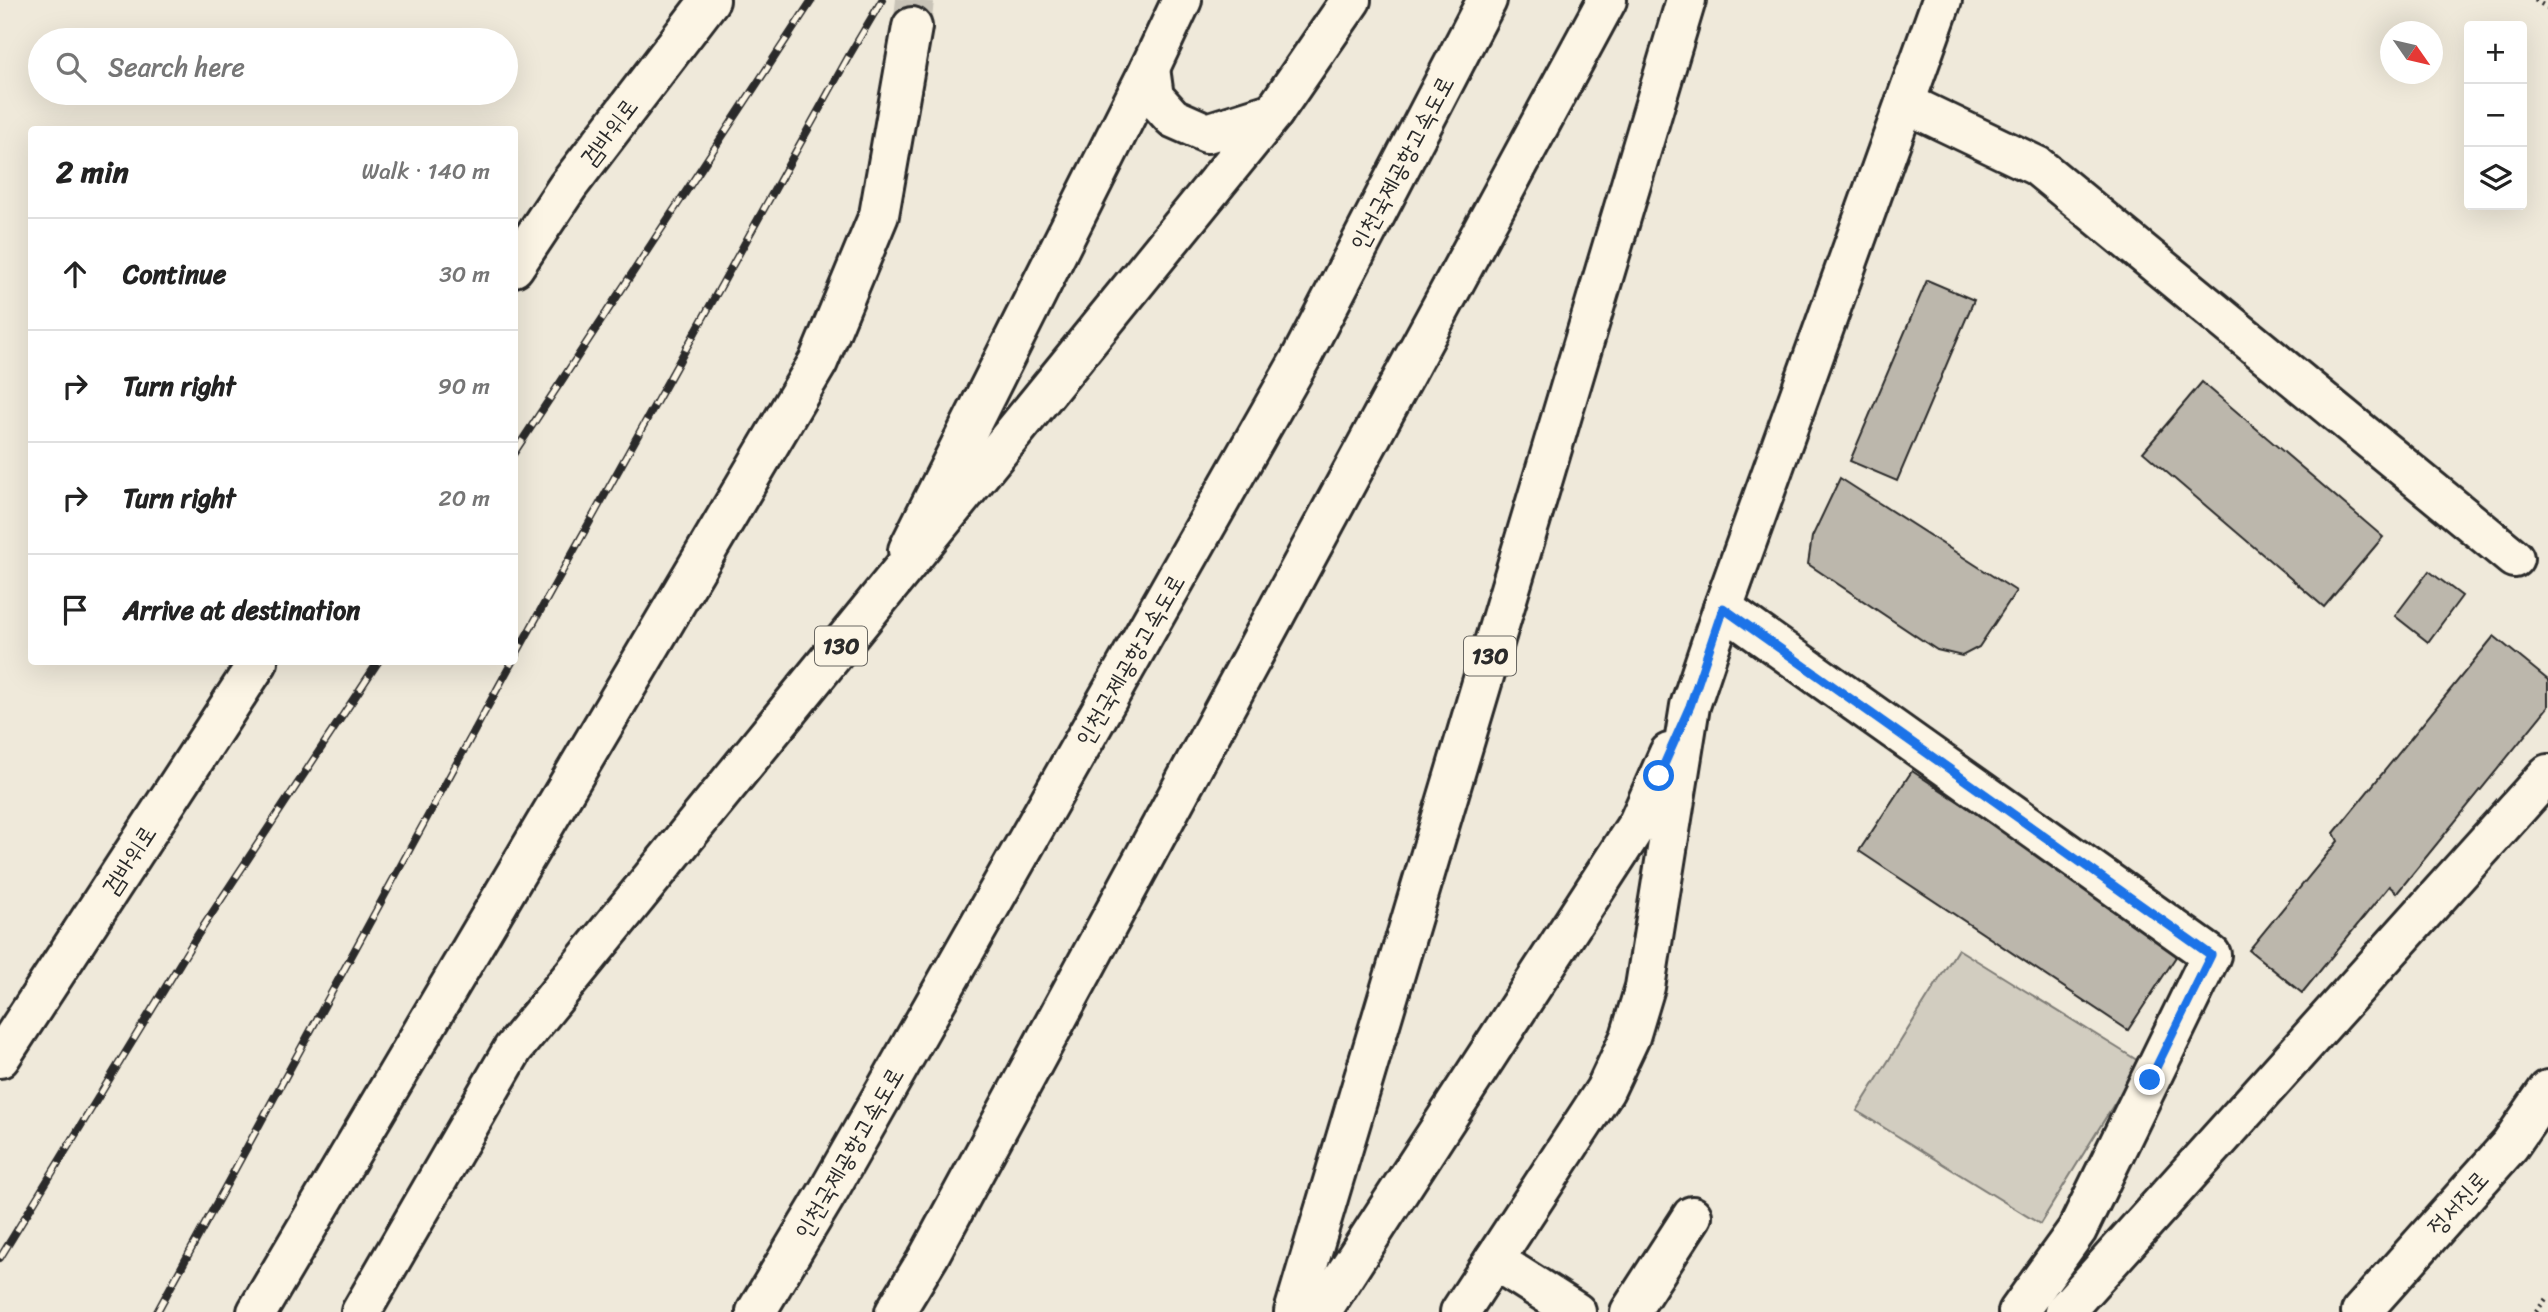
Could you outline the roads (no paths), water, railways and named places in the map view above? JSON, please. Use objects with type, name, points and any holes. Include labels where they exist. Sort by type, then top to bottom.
[{"type":"main road","name":"검바위로","points":[[518,261],[568,186],[710,0]]},
{"type":"main road","points":[[891,584],[1182,0]]},
{"type":"main road","name":"130","points":[[361,1312],[513,1049],[1274,112],[1351,0]]},
{"type":"main road","name":"인천국제공항고속도로","points":[[756,1312],[829,1190],[1301,358],[1488,0]]},
{"type":"main road","points":[[895,1312],[929,1256],[1607,0]]},
{"type":"main road","name":"130","points":[[1294,1312],[1686,0]]},
{"type":"main road","points":[[1321,1312],[1638,822],[1690,706],[1941,0]]},
{"type":"main road","points":[[257,1312],[818,362],[878,215],[912,27]]},
{"type":"main road","points":[[1150,68],[1154,97],[1173,118],[1207,133],[1274,112]]},
{"type":"main road","points":[[1905,103],[2037,166],[2514,558]]},
{"type":"main road","points":[[1723,608],[2211,955],[2077,1230],[2018,1312]]},
{"type":"main road","name":"검바위로","points":[[0,1058],[256,665]]},
{"type":"main road","points":[[1460,1312],[1605,1090],[1630,1037],[1645,987],[1690,706]]},
{"type":"main road","points":[[2064,1312],[2548,774]]},
{"type":"main road","name":"정서진로","points":[[2361,1312],[2510,1145],[2548,1090]]},
{"type":"main road","points":[[1630,1312],[1692,1216]]},
{"type":"main road","points":[[1494,1260],[1576,1312]]},
{"type":"tunnel","points":[[912,27],[915,0]]},
{"type":"railway","points":[[518,447],[812,0]]},
{"type":"railway","points":[[518,651],[882,0]]},
{"type":"railway","points":[[0,1258],[195,939],[376,665]]},
{"type":"railway","points":[[157,1312],[510,665]]}]
